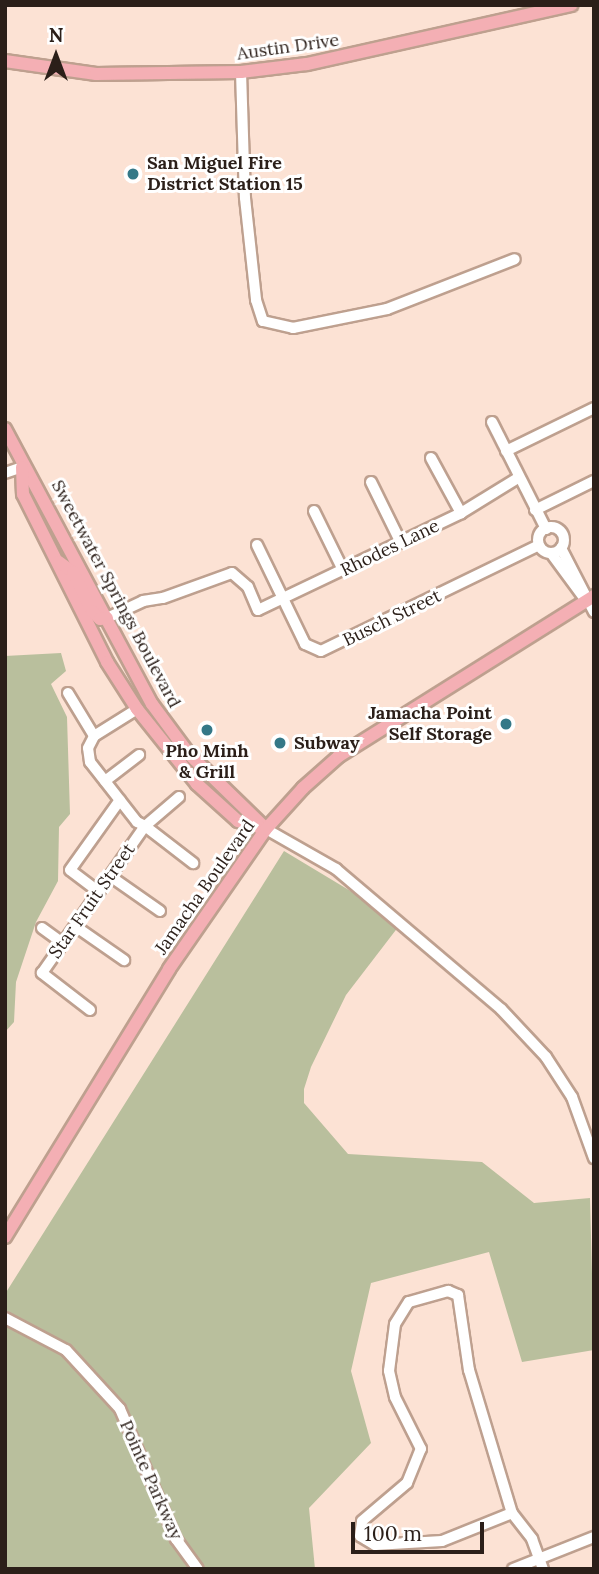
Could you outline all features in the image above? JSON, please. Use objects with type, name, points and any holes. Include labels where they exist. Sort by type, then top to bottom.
[{"type":"main road","name":"Austin Drive","points":[[5,61],[96,74],[241,72],[307,64],[572,5]]},
{"type":"main road","name":"Sweetwater Springs Boulevard","points":[[5,429],[22,467],[40,487],[152,704],[185,749],[266,829]]},
{"type":"main road","name":"Sweetwater Springs Boulevard","points":[[22,467],[23,494],[107,662],[137,709],[197,785],[238,821],[266,829]]},
{"type":"main road","points":[[56,560],[73,572],[92,611],[100,619],[107,618]]},
{"type":"main road","name":"Jamacha Boulevard","points":[[5,1237],[169,969],[266,829],[339,756],[592,603]]},
{"type":"main road","points":[[137,709],[146,713],[171,744],[185,749]]},
{"type":"street","points":[[241,72],[245,198],[256,300],[263,321],[293,328],[387,309],[516,259]]},
{"type":"street","points":[[506,452],[594,408]]},
{"type":"street","points":[[492,422],[546,528],[559,531],[564,539],[556,551]]},
{"type":"street","points":[[431,458],[461,513]]},
{"type":"street","points":[[5,473],[22,467]]},
{"type":"street","name":"Rhodes Lane","points":[[107,618],[143,601],[163,598],[232,573],[248,587],[258,610],[461,513],[519,478]]},
{"type":"street","points":[[535,510],[594,481]]},
{"type":"street","points":[[371,482],[401,543]]},
{"type":"street","points":[[314,511],[343,570]]},
{"type":"street","points":[[546,528],[539,536],[539,545],[556,551]]},
{"type":"street","name":"Busch Street","points":[[257,545],[305,644],[325,651],[539,545]]},
{"type":"street","points":[[556,551],[567,581],[592,603]]},
{"type":"street","points":[[68,693],[94,736],[137,709]]},
{"type":"street","name":"Star Fruit Street","points":[[90,1010],[42,973],[145,826],[90,762],[88,748],[94,736]]},
{"type":"street","points":[[105,781],[139,755]]},
{"type":"street","points":[[179,797],[145,826],[193,863]]},
{"type":"street","points":[[99,892],[70,870],[120,800]]},
{"type":"street","name":"Sweetwater Springs Boulevard","points":[[266,829],[336,869],[501,1009],[547,1057],[572,1097],[594,1158]]},
{"type":"street","points":[[110,876],[160,911]]},
{"type":"street","points":[[75,926],[124,960]]},
{"type":"street","points":[[42,928],[63,943]]},
{"type":"street","points":[[512,1513],[442,1541],[375,1545],[360,1536],[362,1521],[407,1483],[421,1449],[395,1397],[389,1371],[395,1324],[409,1302],[448,1292],[458,1295],[469,1370],[512,1513],[532,1539],[541,1564]]},
{"type":"street","name":"Pointe Parkway","points":[[5,1318],[66,1350],[120,1409],[176,1539],[198,1569]]},
{"type":"street","points":[[513,1569],[541,1564],[594,1537]]},
{"type":"green space","points":[[61,653],[66,671],[51,684],[67,717],[70,814],[59,827],[58,881],[36,922],[16,982],[14,1022],[5,1032],[5,656]]},
{"type":"green space","points":[[284,851],[402,922],[346,995],[311,1067],[304,1089],[304,1103],[348,1154],[482,1162],[534,1203],[590,1198],[594,1350],[522,1362],[489,1252],[371,1283],[351,1371],[371,1443],[309,1508],[315,1569],[5,1569],[5,1294]]},
{"type":"place","name":"San Miguel Fire District Station 15","points":[[133,174]]},
{"type":"place","name":"Jamacha Point Self Storage","points":[[506,724]]},
{"type":"place","name":"Pho Minh & Grill","points":[[207,730]]},
{"type":"place","name":"Subway","points":[[280,743]]}]
